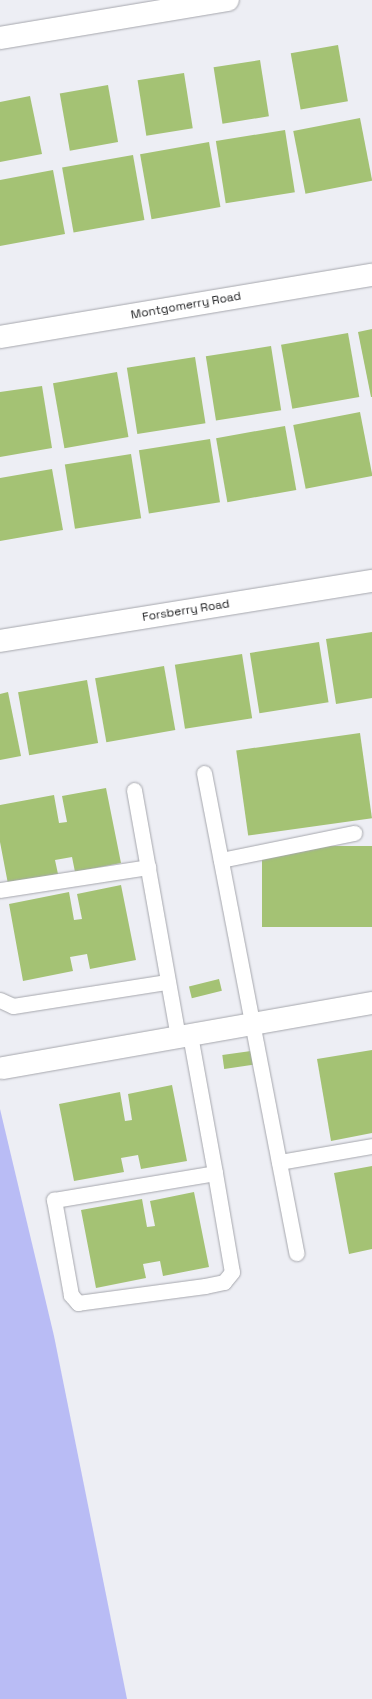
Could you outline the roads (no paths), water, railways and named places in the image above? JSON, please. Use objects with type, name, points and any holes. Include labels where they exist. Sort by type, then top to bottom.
[{"type":"street","points":[[0,38],[228,0]]},
{"type":"street","name":"Montgomerry Road","points":[[0,338],[372,275]]},
{"type":"street","name":"Forsberry Road","points":[[0,641],[372,581]]},
{"type":"street","points":[[3,1068],[372,1004]]},
{"type":"lane","points":[[204,773],[254,1024],[296,1253]]},
{"type":"lane","points":[[134,790],[167,982],[184,1036],[214,1173],[232,1272],[224,1282],[78,1303],[71,1295],[54,1200],[214,1173]]},
{"type":"lane","points":[[221,860],[354,833]]},
{"type":"lane","points":[[0,890],[148,867]]},
{"type":"lane","points":[[0,1000],[13,1006],[167,982]]},
{"type":"lane","points":[[279,1162],[372,1146]]}]
